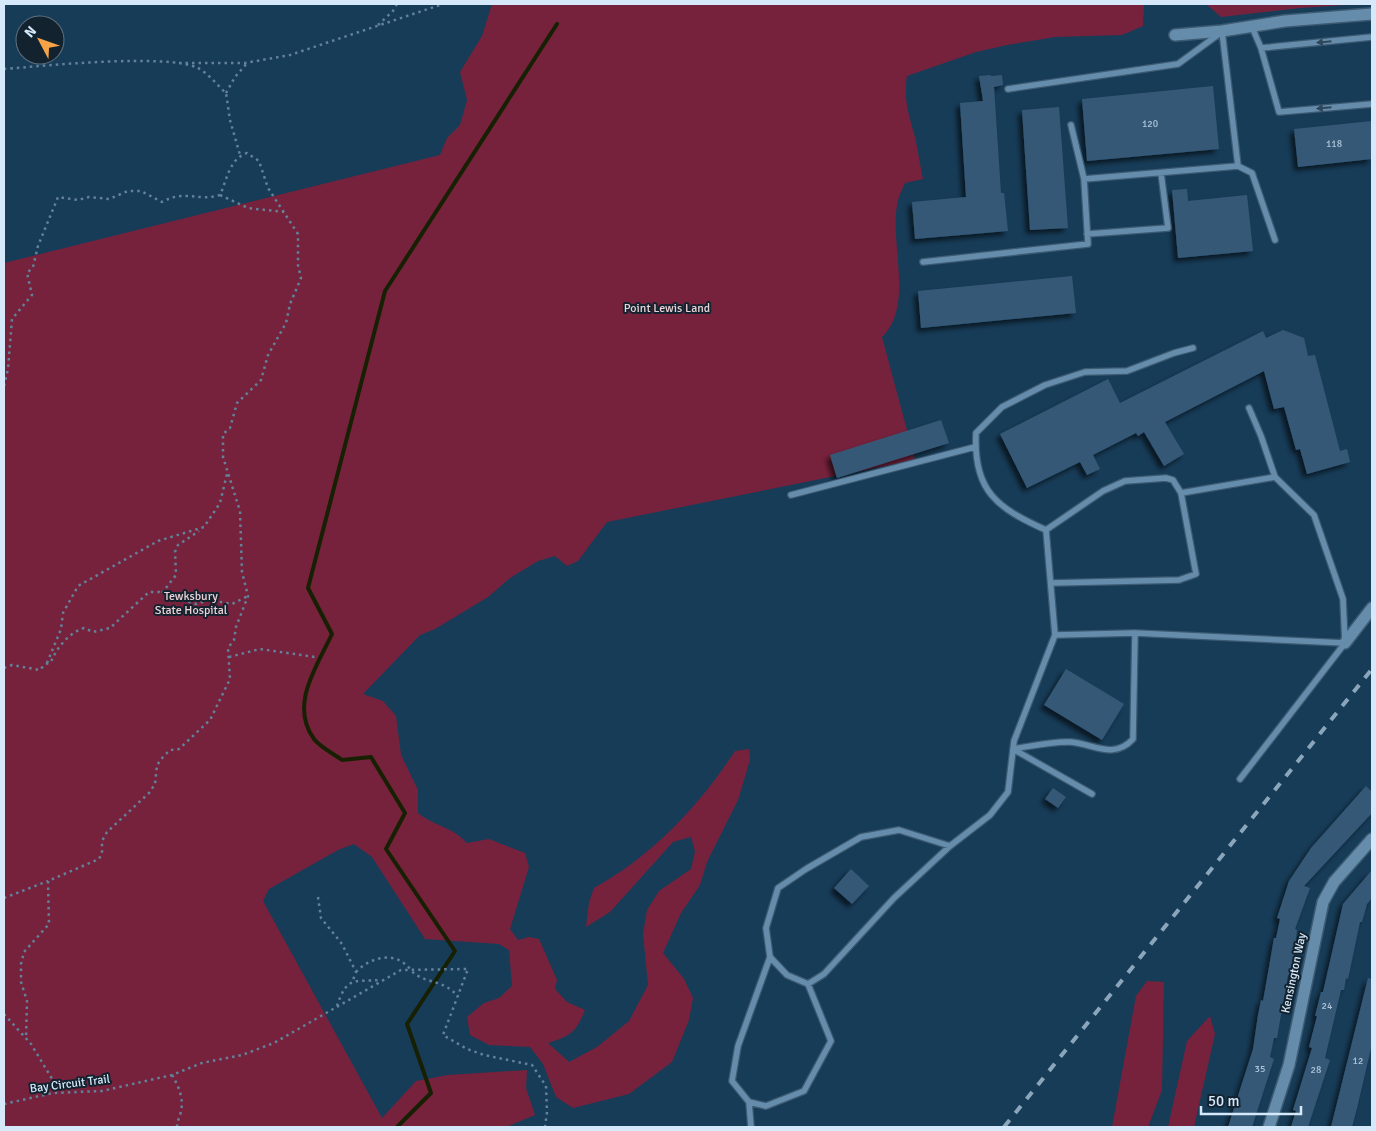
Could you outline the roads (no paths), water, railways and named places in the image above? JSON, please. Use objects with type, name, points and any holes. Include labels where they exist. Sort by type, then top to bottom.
[{"type":"street","points":[[1176,36],[1251,26],[1372,14]]},
{"type":"street","points":[[1345,643],[1372,608]]},
{"type":"street","name":"Kensington Way","points":[[1269,1127],[1289,1064],[1323,902],[1334,882],[1372,839]]},
{"type":"lane","points":[[1251,26],[1261,48],[1279,112],[1372,104]]},
{"type":"lane","points":[[1008,90],[1178,64],[1222,31]]},
{"type":"lane","points":[[1222,31],[1238,166]]},
{"type":"lane","points":[[1261,48],[1372,37]]},
{"type":"lane","points":[[923,262],[1088,244],[1084,179],[1070,125]]},
{"type":"lane","points":[[1084,179],[1238,166],[1252,173],[1275,240]]},
{"type":"lane","points":[[1087,234],[1168,228],[1162,173]]},
{"type":"lane","points":[[1046,530],[1015,516],[987,492],[974,458],[976,433],[1002,407],[1045,385],[1085,372],[1127,371],[1174,353],[1193,348]]},
{"type":"lane","points":[[1240,779],[1345,643],[1343,599],[1314,514],[1275,477],[1249,408]]},
{"type":"lane","points":[[791,495],[975,447]]},
{"type":"lane","points":[[1181,493],[1275,477]]},
{"type":"lane","points":[[1046,530],[1103,491],[1126,481],[1166,478],[1173,480],[1181,493],[1196,574],[1179,580],[1051,583]]},
{"type":"lane","points":[[808,984],[824,974],[894,898],[950,846],[990,814],[1008,792],[1014,741],[1055,635],[1046,530]]},
{"type":"lane","points":[[1055,635],[1135,633],[1345,643]]},
{"type":"lane","points":[[1013,749],[1071,742],[1096,750],[1116,750],[1126,746],[1132,739],[1135,633]]},
{"type":"lane","points":[[1013,749],[1092,794]]},
{"type":"lane","points":[[751,1127],[749,1102],[732,1081],[738,1046],[770,957],[766,928],[778,888],[806,869],[861,837],[899,830],[950,846]]},
{"type":"lane","points":[[749,1102],[766,1106],[804,1091],[831,1041],[808,984],[787,975],[770,957]]},
{"type":"waterway","points":[[397,1127],[431,1093],[407,1024],[455,951],[386,849],[405,813],[371,757],[342,760],[323,748],[314,739],[307,726],[304,713],[308,686],[332,634],[308,588],[385,291],[557,24]]},
{"type":"railway","points":[[1004,1127],[1372,669]]},
{"type":"park label","name":"Point Lewis Land","points":[[667,308]]},
{"type":"park label","name":"Tewksbury State Hospital","points":[[191,603]]}]
